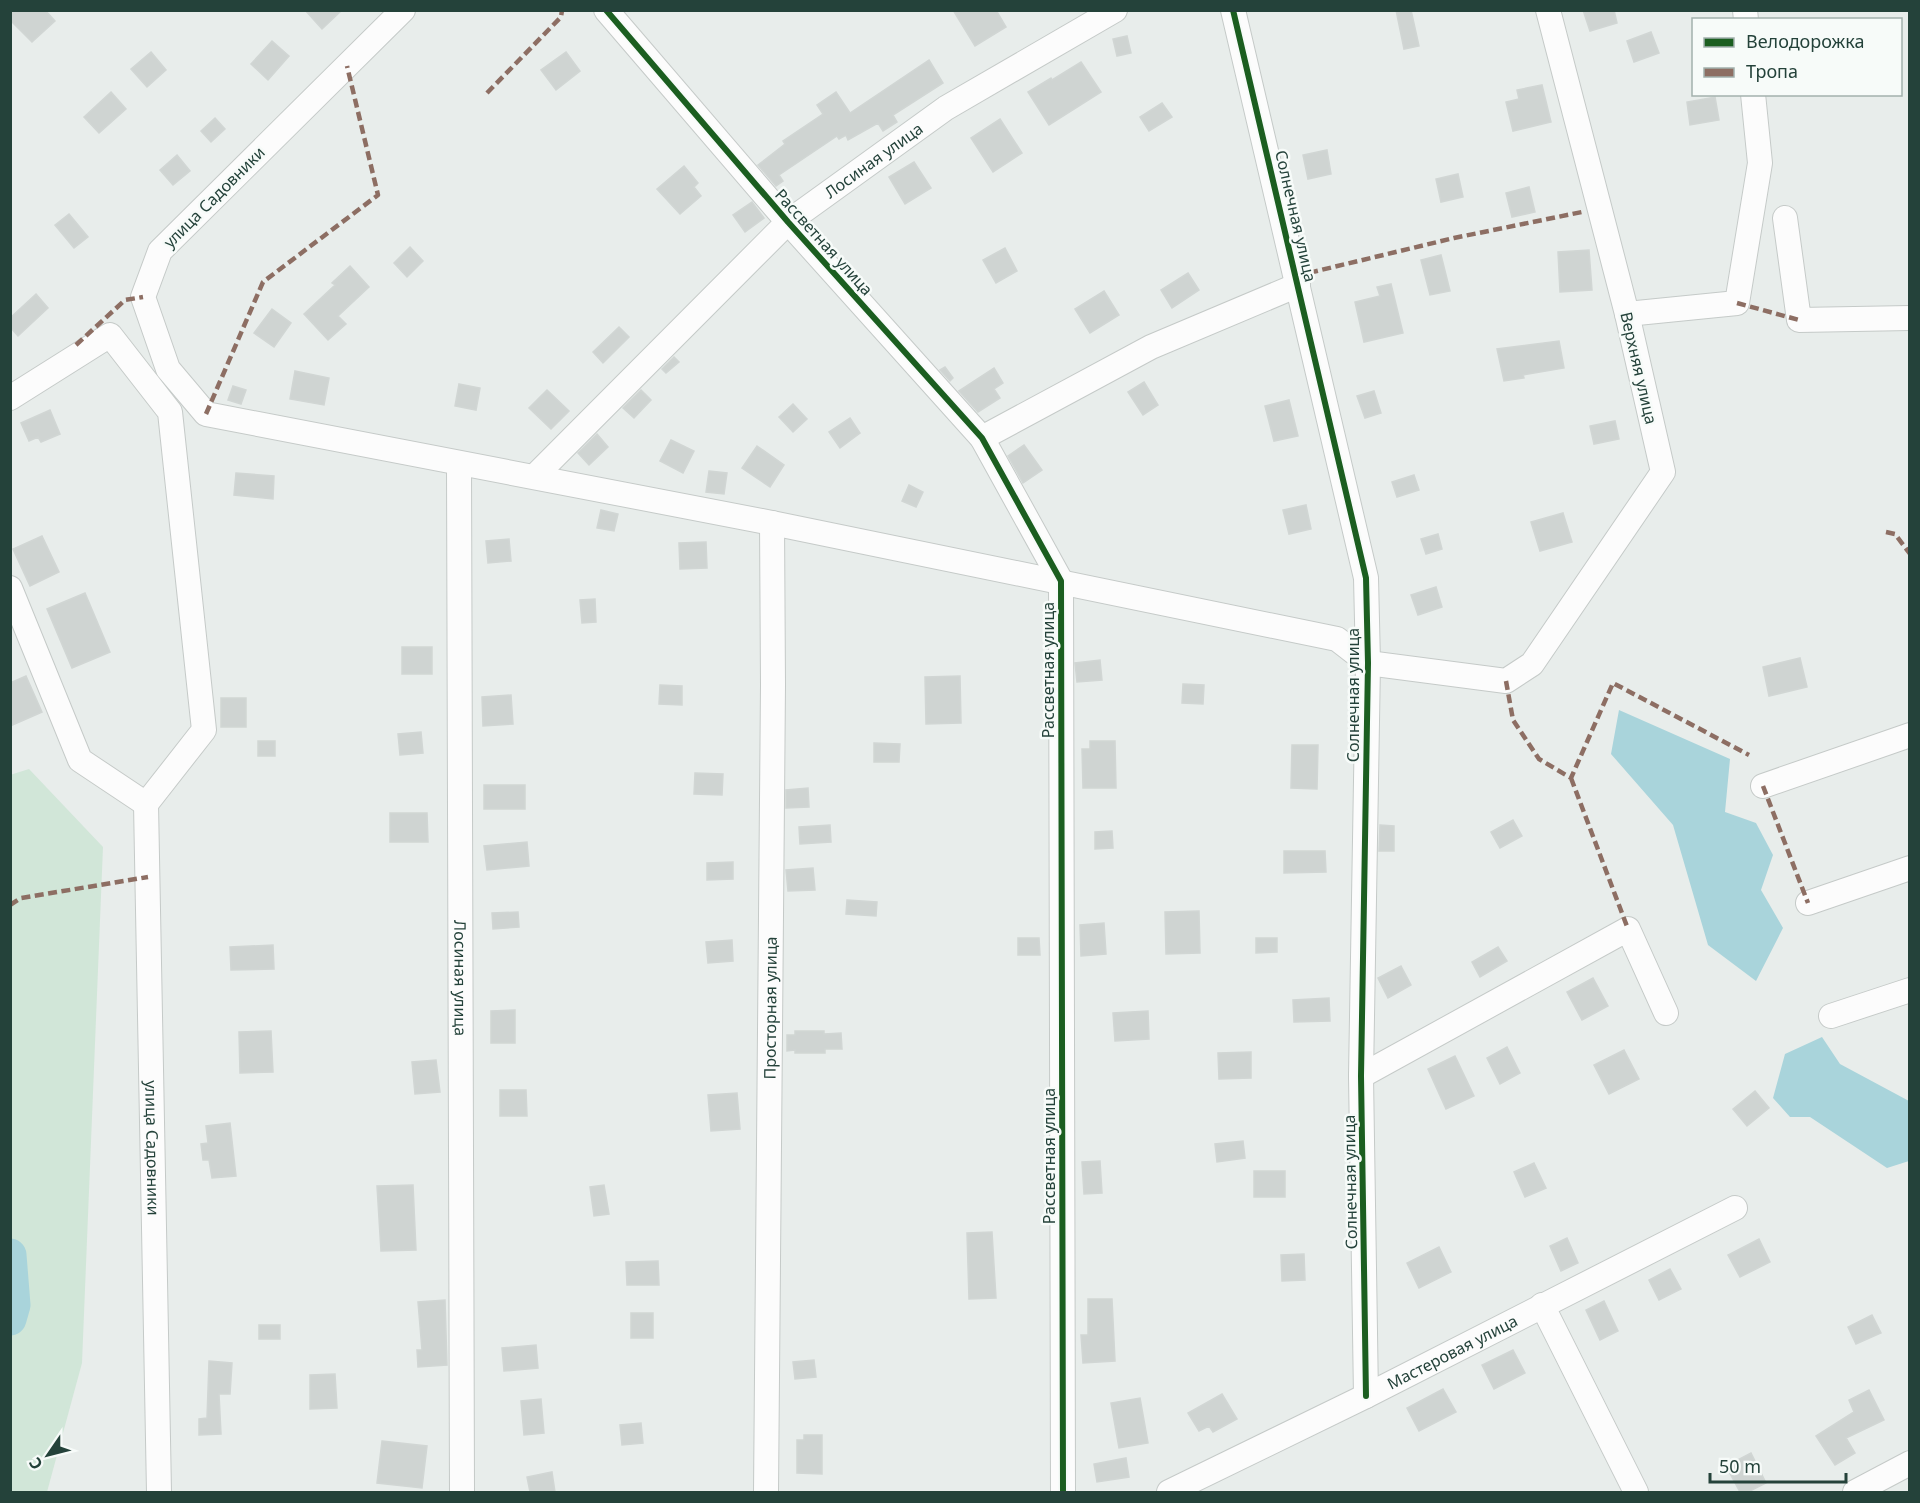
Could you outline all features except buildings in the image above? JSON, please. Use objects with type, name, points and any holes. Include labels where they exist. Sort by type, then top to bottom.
[{"type":"street","name":"улица Садовники","points":[[403,10],[159,251],[143,297],[168,369],[206,414],[772,523],[1337,639],[1368,663]]},
{"type":"street","name":"Рассветная улица","points":[[606,10],[788,222],[982,438],[1061,581],[1063,1492]]},
{"type":"street","name":"Лосиная улица","points":[[535,476],[788,222],[946,108],[1115,10]]},
{"type":"street","name":"Солнечная улица","points":[[1233,10],[1366,578],[1368,663],[1361,1076],[1366,1396]]},
{"type":"street","name":"Верхняя улица","points":[[1368,663],[1506,681],[1532,664],[1663,472],[1627,314],[1548,10]]},
{"type":"street","points":[[1627,314],[1737,303],[1760,163],[1753,96]]},
{"type":"street","points":[[1785,218],[1799,320],[1910,318]]},
{"type":"street","points":[[982,438],[1151,347],[1298,285]]},
{"type":"street","points":[[10,398],[110,335],[170,412],[204,730],[146,804],[80,760],[10,588]]},
{"type":"street","name":"Лосиная улица","points":[[459,464],[462,1492]]},
{"type":"street","name":"Просторная улица","points":[[766,1492],[773,697],[772,523]]},
{"type":"street","points":[[1763,786],[1910,735]]},
{"type":"street","name":"улица Садовники","points":[[146,804],[159,1492]]},
{"type":"street","points":[[1808,903],[1910,868]]},
{"type":"street","points":[[1361,1076],[1628,929],[1666,1013]]},
{"type":"street","points":[[1831,1017],[1910,990]]},
{"type":"street","name":"Мастеровая улица","points":[[1169,1492],[1366,1396],[1736,1208]]},
{"type":"street","points":[[1542,1305],[1636,1492]]},
{"type":"street","points":[[1855,1492],[1910,1463]]},
{"type":"green space","points":[[29,769],[103,847],[82,1363],[47,1492],[11,1492],[10,775]]},
{"type":"water","points":[[1619,710],[1730,759],[1725,812],[1756,823],[1773,855],[1761,890],[1783,928],[1756,981],[1708,945],[1673,825],[1611,754]]},
{"type":"water","points":[[1822,1037],[1840,1064],[1909,1101],[1909,1161],[1887,1168],[1810,1117],[1790,1117],[1773,1098],[1785,1054]]},
{"type":"waterway","points":[[10,1255],[14,1305],[10,1319]]},
{"type":"marked path","points":[[487,93],[561,17],[562,10]]},
{"type":"marked path","points":[[206,414],[263,282],[378,195],[347,66]]},
{"type":"marked path","points":[[1296,276],[1454,238],[1582,212]]},
{"type":"marked path","points":[[76,345],[125,300],[143,297]]},
{"type":"marked path","points":[[1737,303],[1799,320]]},
{"type":"marked path","points":[[1886,532],[1895,534],[1910,554]]},
{"type":"marked path","points":[[1506,681],[1513,720],[1539,759],[1571,778],[1613,683],[1749,755]]},
{"type":"marked path","points":[[1571,778],[1628,929]]},
{"type":"marked path","points":[[1763,786],[1808,903]]},
{"type":"marked path","points":[[10,905],[21,898],[148,877]]},
{"type":"cycle path","points":[[606,10],[788,222],[982,438],[1061,581],[1063,1492]]},
{"type":"cycle path","points":[[1233,10],[1366,578],[1368,663],[1361,1076],[1366,1396]]}]
